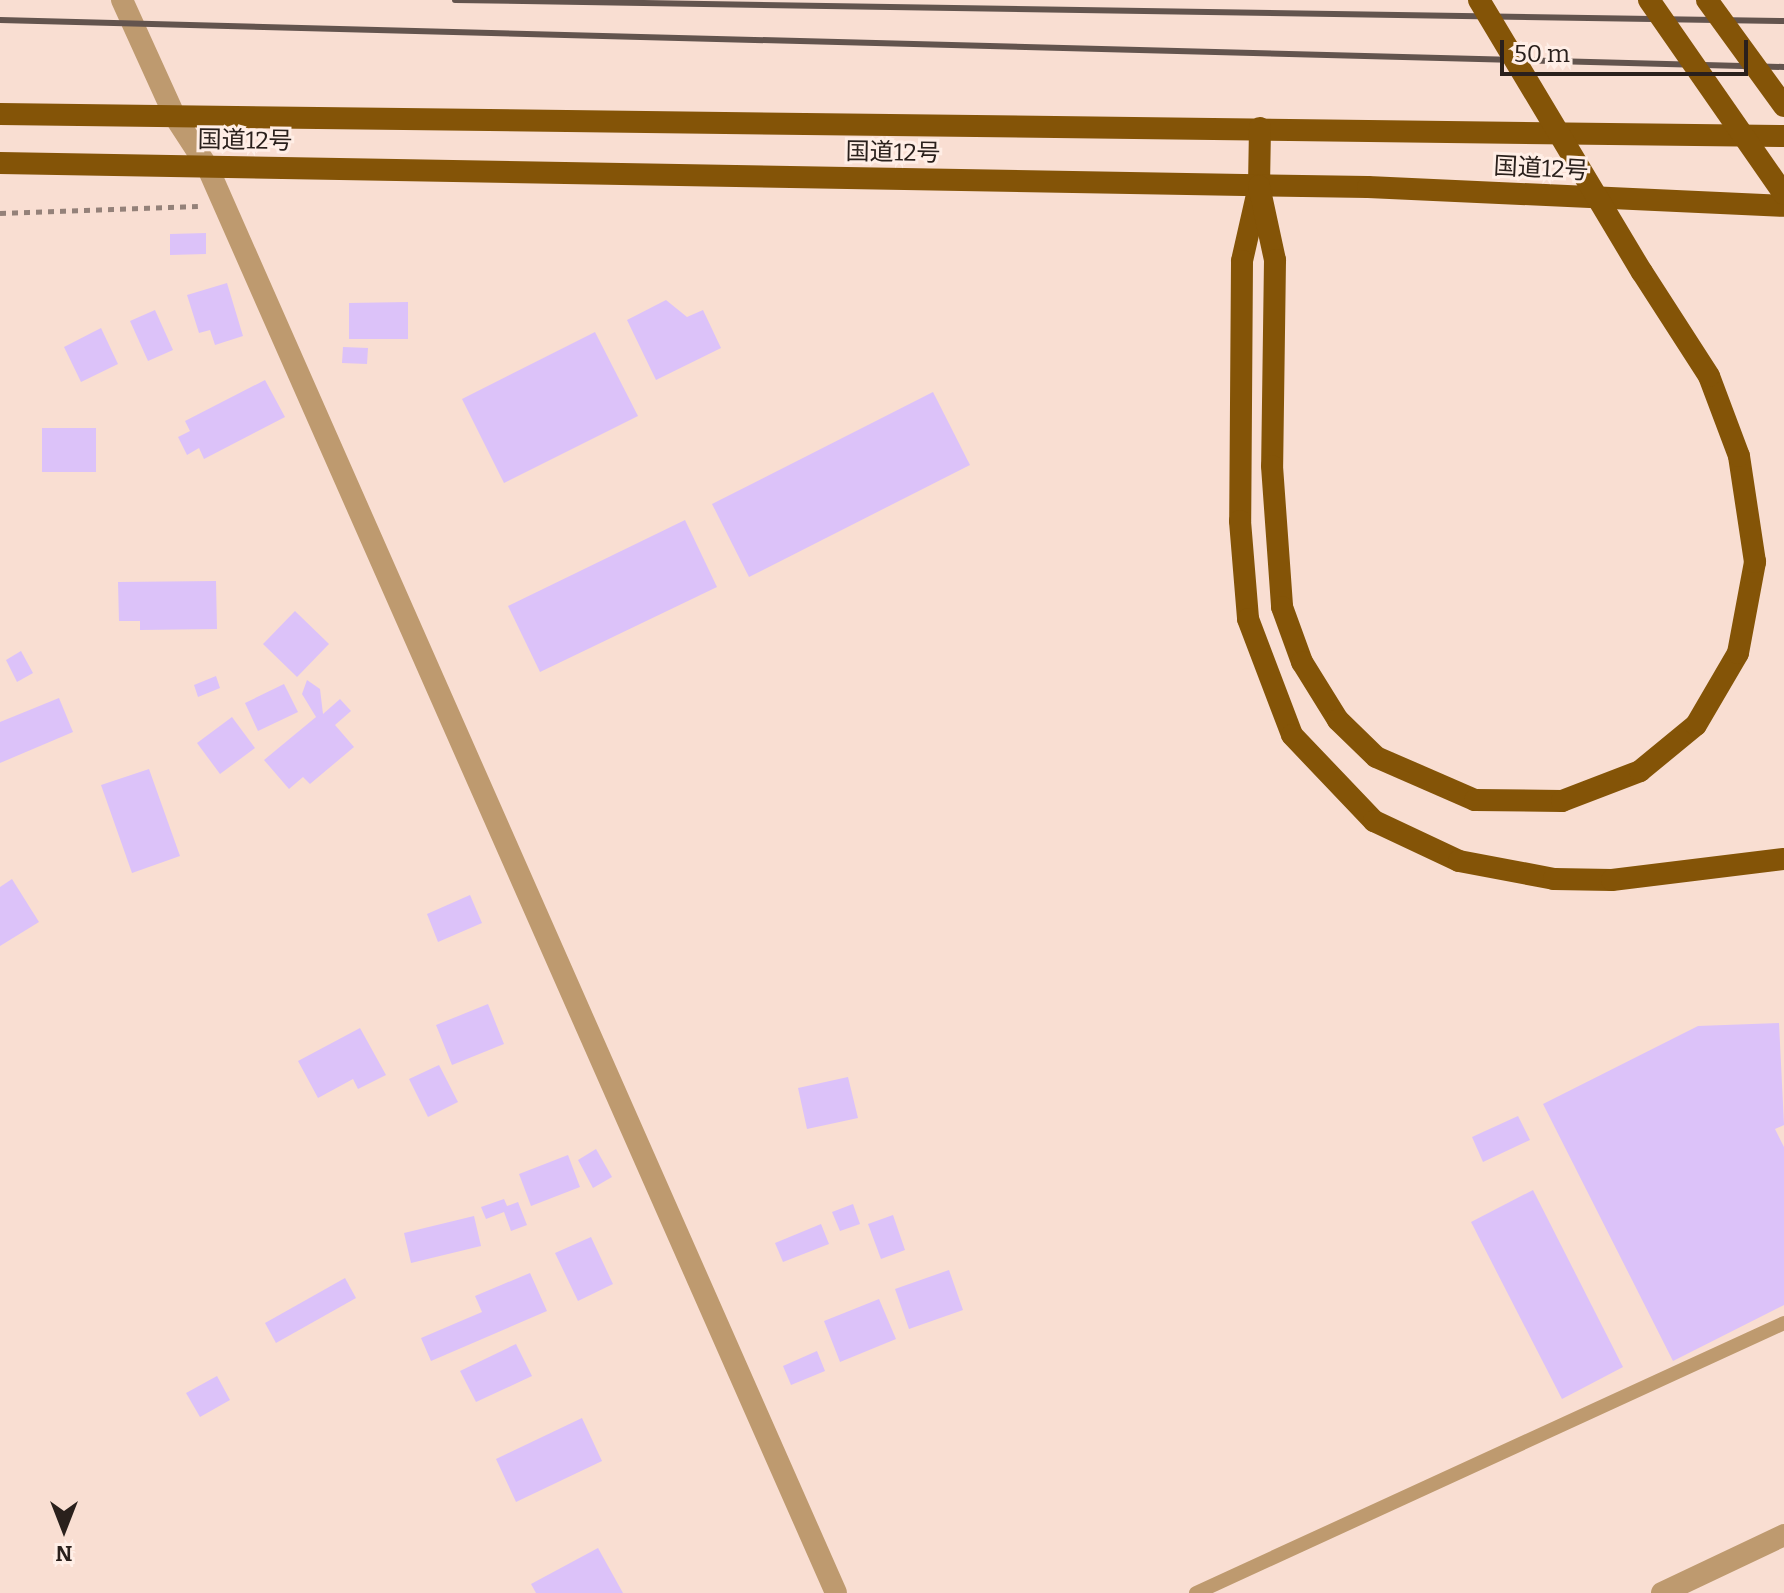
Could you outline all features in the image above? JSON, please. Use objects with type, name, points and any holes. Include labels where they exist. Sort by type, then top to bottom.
[{"type":"highway","points":[[1259,186],[1275,260],[1272,466],[1282,607],[1302,662],[1338,720],[1376,757],[1422,783],[1475,800],[1562,801],[1640,771],[1696,725],[1738,653],[1755,562],[1739,456],[1709,376],[1642,272],[1479,0]]},
{"type":"highway","points":[[1649,0],[1784,194]]},
{"type":"highway","points":[[1707,0],[1784,106]]},
{"type":"highway","name":"国道12号","points":[[0,114],[1784,136]]},
{"type":"highway","points":[[1260,128],[1259,186],[1242,261],[1242,570],[1260,667],[1315,766],[1374,821],[1459,861],[1502,872],[1612,880],[1784,859]]},
{"type":"highway","name":"国道12号","points":[[0,163],[1259,186],[1784,206]]},
{"type":"street","points":[[122,0],[175,117],[207,166],[836,1593]]},
{"type":"street","points":[[1662,1593],[1784,1535]]},
{"type":"lane","points":[[1196,1593],[1784,1323]]},
{"type":"path","points":[[0,213],[223,205]]},
{"type":"building","points":[[206,233],[206,254],[170,255],[170,234]]},
{"type":"building","points":[[227,283],[243,336],[215,345],[210,330],[199,333],[187,295]]},
{"type":"building","points":[[666,300],[687,317],[703,310],[721,348],[656,380],[627,320]]},
{"type":"building","points":[[408,302],[408,339],[349,339],[349,303]]},
{"type":"building","points":[[155,310],[173,350],[148,361],[130,321]]},
{"type":"building","points":[[101,328],[118,364],[81,382],[64,347]]},
{"type":"building","points":[[595,332],[638,416],[504,483],[462,399]]},
{"type":"building","points":[[343,347],[368,348],[367,364],[342,363]]},
{"type":"building","points":[[265,380],[285,417],[204,459],[199,448],[187,455],[178,437],[190,431],[185,421]]},
{"type":"building","points":[[933,392],[970,465],[749,577],[712,504]]},
{"type":"building","points":[[42,428],[96,428],[96,472],[42,472]]},
{"type":"building","points":[[685,520],[717,587],[540,672],[508,606]]},
{"type":"building","points":[[216,581],[217,629],[140,630],[140,621],[119,621],[118,582]]},
{"type":"building","points":[[295,611],[329,644],[297,677],[263,644]]},
{"type":"building","points":[[21,651],[33,673],[17,682],[6,660]]},
{"type":"building","points":[[216,676],[220,688],[198,697],[194,685]]},
{"type":"building","points":[[307,680],[320,689],[323,714],[340,699],[351,711],[335,725],[354,747],[310,784],[303,777],[289,789],[264,760],[316,717],[302,694]]},
{"type":"building","points":[[284,684],[298,712],[258,731],[245,703]]},
{"type":"building","points":[[59,698],[73,732],[0,763],[0,722]]},
{"type":"building","points":[[232,717],[255,748],[220,774],[197,743]]},
{"type":"building","points":[[149,769],[180,856],[132,873],[101,785]]},
{"type":"building","points":[[12,879],[39,922],[0,946],[0,887]]},
{"type":"building","points":[[470,895],[482,923],[438,942],[427,914]]},
{"type":"building","points":[[488,1004],[504,1044],[452,1065],[436,1025]]},
{"type":"building","points":[[1779,1023],[1784,1125],[1775,1129],[1784,1147],[1784,1305],[1673,1361],[1543,1104],[1698,1026]]},
{"type":"building","points":[[360,1028],[386,1075],[358,1089],[353,1079],[318,1098],[298,1061]]},
{"type":"building","points":[[439,1065],[458,1102],[428,1117],[409,1079]]},
{"type":"building","points":[[848,1077],[858,1118],[807,1129],[798,1088]]},
{"type":"building","points":[[1518,1116],[1530,1140],[1483,1162],[1472,1137]]},
{"type":"building","points":[[596,1149],[612,1177],[593,1188],[578,1160]]},
{"type":"building","points":[[568,1155],[580,1187],[531,1206],[519,1174]]},
{"type":"building","points":[[1533,1190],[1623,1367],[1562,1399],[1471,1222]]},
{"type":"building","points":[[504,1199],[507,1206],[518,1202],[527,1225],[511,1231],[504,1212],[486,1219],[481,1207]]},
{"type":"building","points":[[853,1204],[860,1224],[840,1231],[832,1212]]},
{"type":"building","points":[[893,1215],[905,1250],[881,1259],[868,1224]]},
{"type":"building","points":[[474,1216],[481,1246],[411,1263],[404,1233]]},
{"type":"building","points":[[821,1224],[829,1244],[783,1262],[775,1243]]},
{"type":"building","points":[[591,1237],[613,1284],[578,1301],[555,1253]]},
{"type":"building","points":[[949,1270],[963,1310],[909,1329],[895,1289]]},
{"type":"building","points":[[530,1273],[547,1311],[431,1361],[421,1338],[482,1312],[475,1296]]},
{"type":"building","points":[[345,1278],[356,1298],[276,1343],[265,1323]]},
{"type":"building","points":[[879,1299],[896,1339],[840,1362],[824,1321]]},
{"type":"building","points":[[516,1344],[532,1376],[476,1402],[460,1371]]},
{"type":"building","points":[[817,1351],[825,1371],[791,1385],[783,1366]]},
{"type":"building","points":[[217,1376],[230,1400],[200,1417],[186,1393]]},
{"type":"building","points":[[582,1418],[602,1461],[516,1502],[496,1459]]},
{"type":"building","points":[[598,1548],[623,1593],[536,1593],[531,1584]]},
{"type":"railway","points":[[455,0],[1784,21]]},
{"type":"railway","points":[[0,20],[1784,67]]}]
